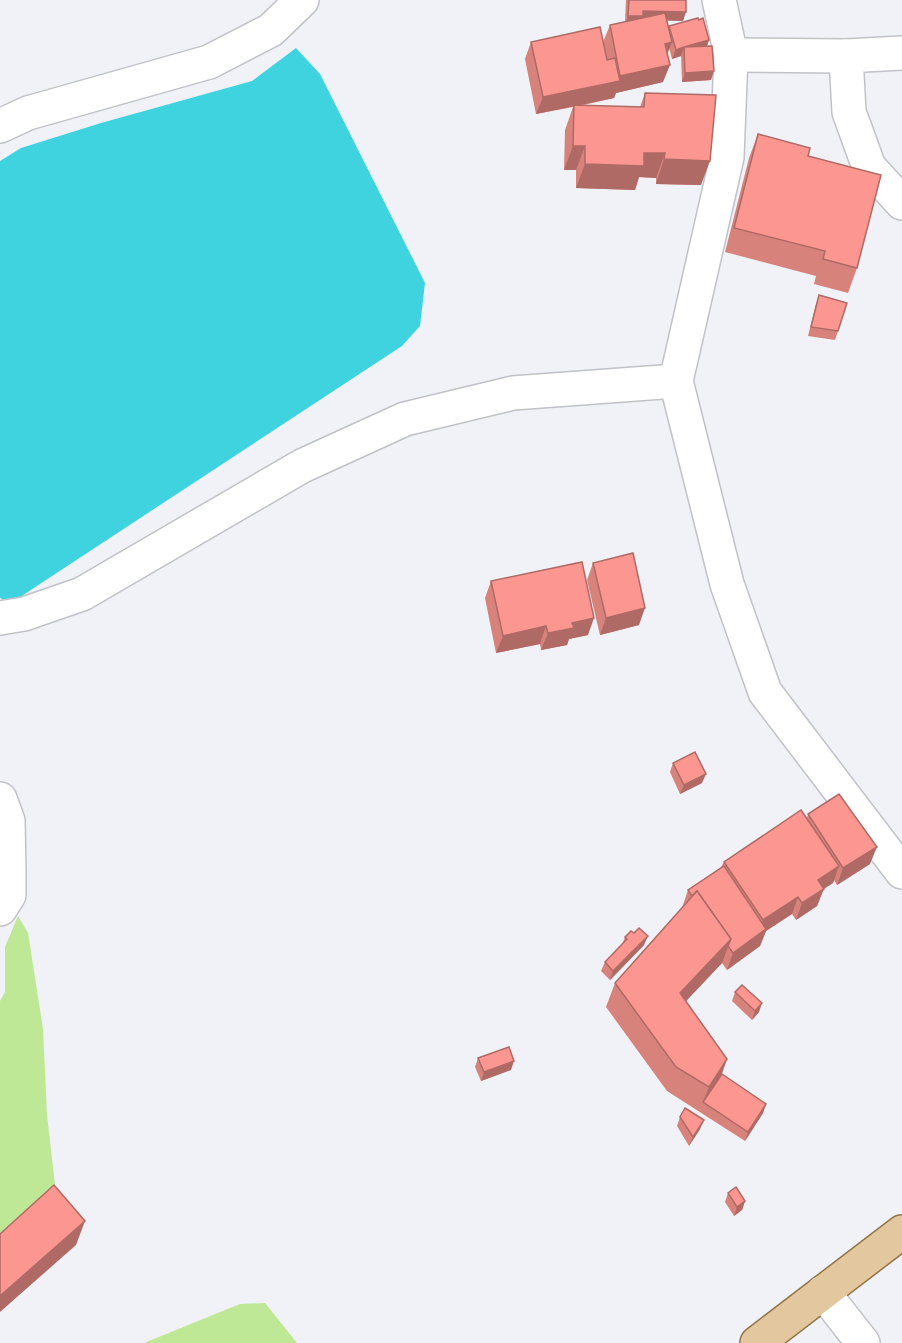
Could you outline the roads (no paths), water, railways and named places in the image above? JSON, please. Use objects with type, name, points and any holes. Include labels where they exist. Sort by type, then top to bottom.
[{"type":"main road","points":[[757,1343],[902,1232]]},
{"type":"street","points":[[0,126],[28,113],[209,62],[271,30],[302,0]]},
{"type":"street","points":[[719,0],[731,55],[727,157],[676,381],[727,584],[765,692],[902,872]]},
{"type":"street","points":[[731,55],[846,56],[902,53]]},
{"type":"street","points":[[846,56],[849,112],[869,167],[902,203]]},
{"type":"street","points":[[0,618],[24,614],[82,594],[302,466],[405,419],[513,393],[676,381]]},
{"type":"street","points":[[0,799],[8,821],[9,895],[0,909]]},
{"type":"street","points":[[824,1292],[863,1343]]},
{"type":"water","points":[[296,48],[320,74],[425,283],[420,326],[402,346],[11,603],[0,598],[0,161],[21,148],[252,81]]}]
